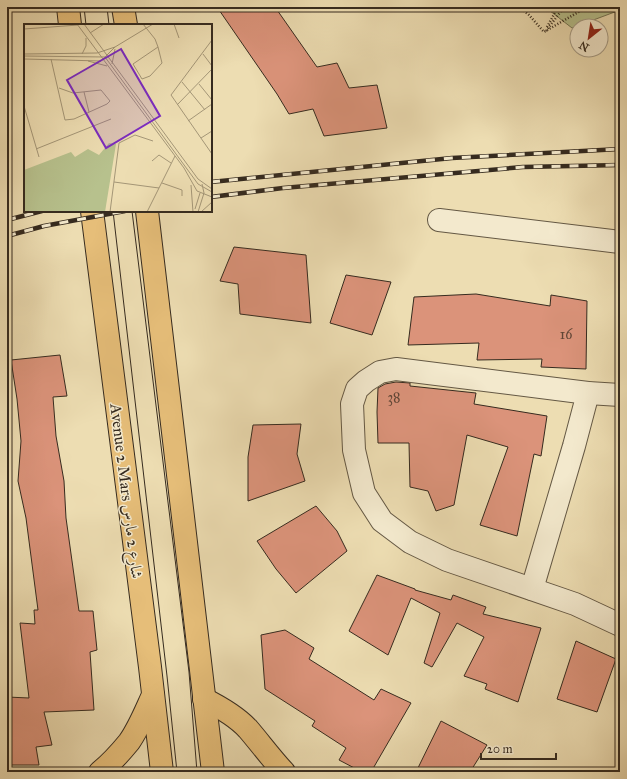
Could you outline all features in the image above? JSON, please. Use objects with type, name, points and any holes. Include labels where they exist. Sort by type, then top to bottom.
[{"type":"main road","points":[[68,7],[70,24]]},
{"type":"main road","points":[[123,7],[126,24]]},
{"type":"main road","name":"Avenue 2 Mars شارع 2 مارس","points":[[92,212],[162,772]]},
{"type":"main road","points":[[147,212],[213,772]]},
{"type":"main road","points":[[100,772],[129,742],[153,695]]},
{"type":"main road","points":[[204,699],[224,709],[247,728],[272,760],[284,772]]},
{"type":"street","points":[[439,220],[620,242]]},
{"type":"street","points":[[620,395],[588,394],[396,369],[380,372],[366,381],[357,389],[352,404],[354,450],[364,493],[382,521],[410,542],[447,560],[575,604],[620,625]]},
{"type":"street","points":[[532,589],[588,394]]},
{"type":"path","points":[[519,7],[529,15],[544,32]]},
{"type":"path","points":[[544,32],[558,7]]},
{"type":"path","points":[[544,32],[564,7]]},
{"type":"path","points":[[544,32],[586,7]]},
{"type":"green space","points":[[545,7],[620,7],[620,10],[599,18],[569,18],[569,26]]},
{"type":"building","points":[[217,7],[275,7],[317,67],[337,63],[349,88],[377,85],[387,128],[324,136],[313,109],[289,114],[277,94]]},
{"type":"building","points":[[234,247],[306,255],[311,323],[240,314],[238,284],[220,281]]},
{"type":"building","points":[[346,275],[391,282],[372,335],[330,323]]},
{"type":"building","points":[[476,294],[550,306],[551,295],[587,301],[586,369],[541,367],[542,359],[477,360],[479,343],[408,345],[414,297]]},
{"type":"building","points":[[60,355],[67,396],[53,397],[56,436],[64,481],[66,518],[79,611],[93,611],[97,650],[90,652],[94,710],[44,712],[52,745],[36,747],[39,765],[7,765],[7,697],[29,698],[20,623],[35,624],[34,610],[38,610],[26,518],[18,481],[21,441],[11,360]]},
{"type":"building","points":[[396,382],[410,383],[410,386],[476,393],[474,404],[547,416],[541,456],[534,454],[517,536],[480,525],[508,447],[467,435],[454,505],[436,511],[428,491],[410,487],[409,443],[378,443],[378,388],[385,384]]},
{"type":"building","points":[[301,424],[297,454],[305,481],[248,501],[248,457],[253,425]]},
{"type":"building","points":[[316,506],[337,531],[347,551],[296,593],[276,569],[257,541]]},
{"type":"building","points":[[377,575],[415,590],[451,600],[453,595],[486,607],[483,614],[541,628],[518,702],[485,689],[487,684],[464,676],[484,637],[457,623],[432,667],[424,663],[440,613],[411,598],[388,655],[349,631]]},
{"type":"building","points":[[285,630],[314,648],[309,659],[374,700],[381,689],[411,703],[371,772],[362,772],[339,760],[346,748],[312,726],[315,721],[265,689],[261,635]]},
{"type":"building","points":[[576,641],[616,659],[597,712],[557,699]]},
{"type":"building","points":[[441,721],[487,745],[470,772],[416,772]]},
{"type":"tram line","points":[[84,7],[86,24]]},
{"type":"tram line","points":[[107,7],[109,24]]},
{"type":"tram line","points":[[113,212],[177,772]]},
{"type":"tram line","points":[[132,212],[189,672],[197,772]]},
{"type":"railway","points":[[212,182],[452,158],[620,149]]},
{"type":"railway","points":[[212,197],[283,188],[523,167],[620,165]]},
{"type":"railway","points":[[7,220],[38,212]]},
{"type":"railway","points":[[7,236],[44,226],[120,212]]}]
